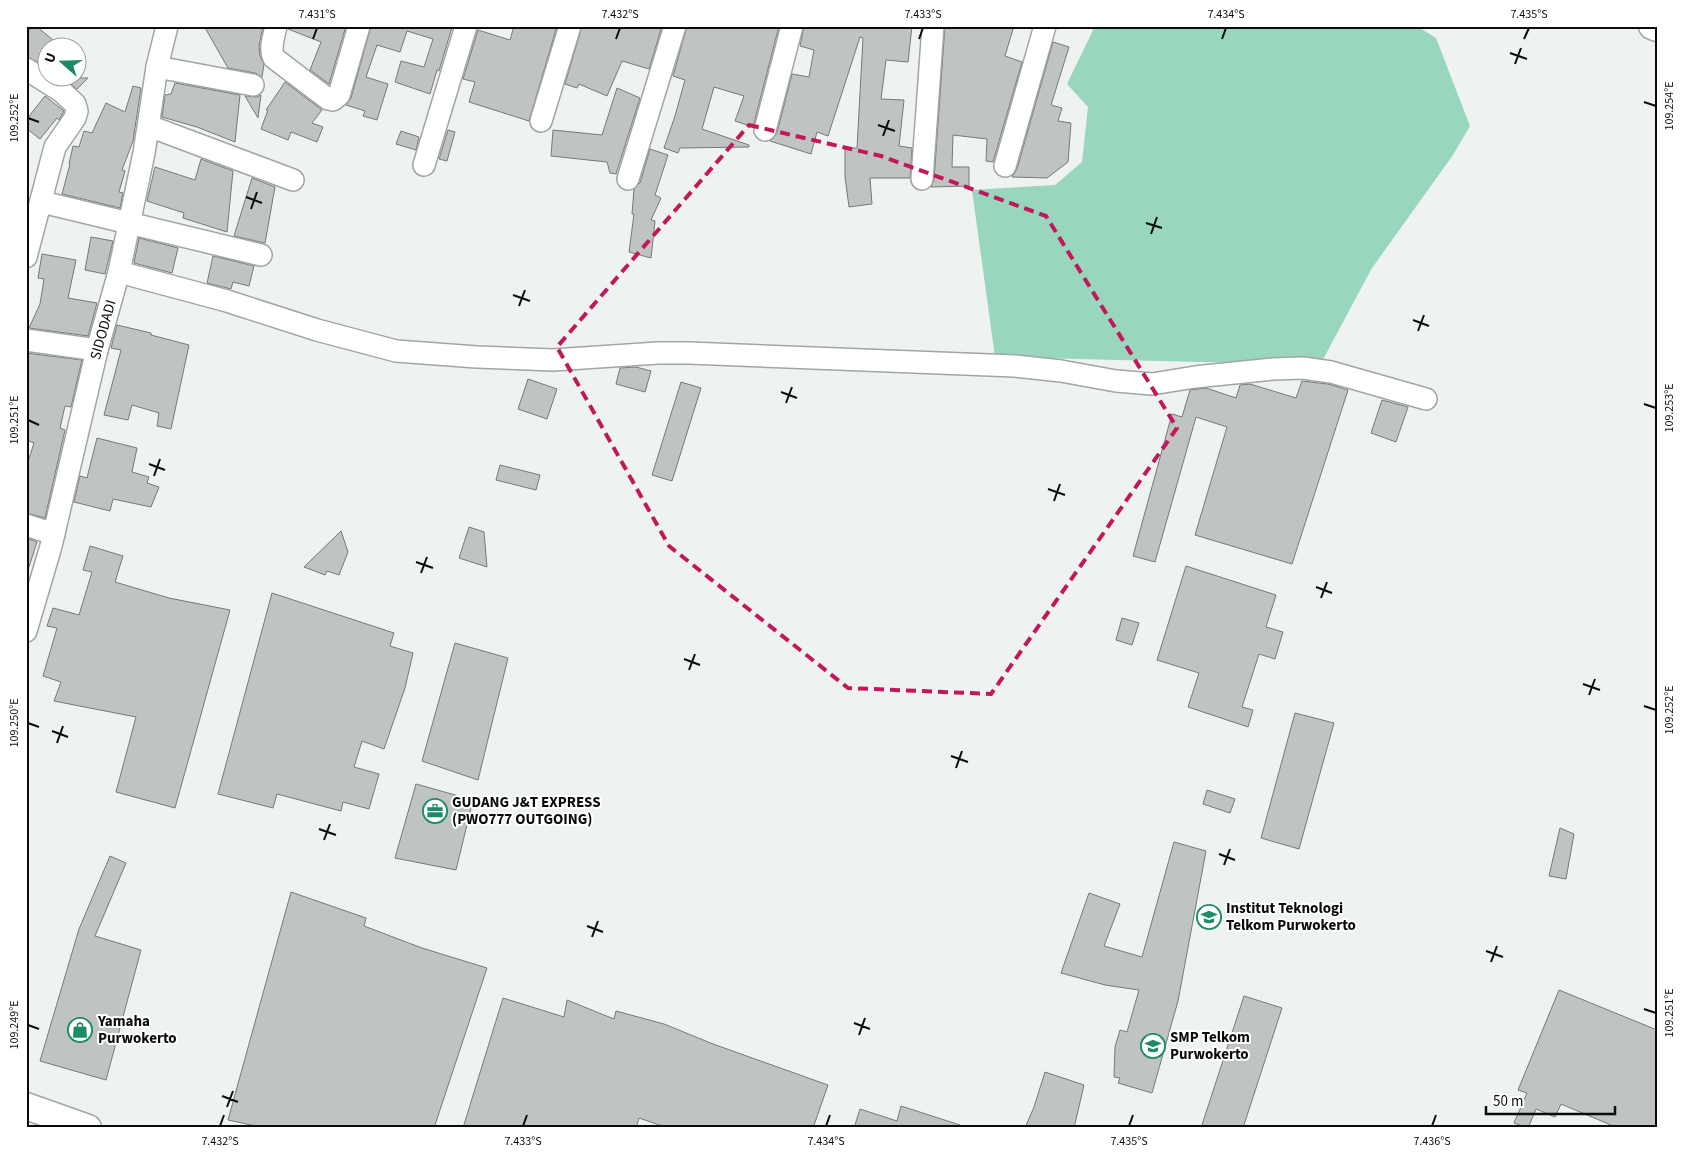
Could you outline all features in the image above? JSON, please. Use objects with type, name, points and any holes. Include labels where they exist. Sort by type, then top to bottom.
[{"type":"street","name":"SIDODADI","points":[[26,631],[54,534],[97,350],[119,272],[130,224],[167,26]]},
{"type":"street","points":[[276,26],[272,47],[274,58],[328,99],[333,100],[339,95],[359,26]]},
{"type":"street","points":[[424,165],[466,26]]},
{"type":"street","points":[[541,121],[570,26]]},
{"type":"street","points":[[628,179],[675,26]]},
{"type":"street","points":[[765,130],[792,26]]},
{"type":"street","points":[[922,179],[933,26]]},
{"type":"street","points":[[1005,166],[1045,26]]},
{"type":"street","points":[[1652,26],[1657,28]]},
{"type":"street","points":[[158,67],[253,85]]},
{"type":"street","points":[[26,69],[61,91],[75,104],[77,111],[75,118],[55,146],[42,202],[26,257]]},
{"type":"street","points":[[149,126],[293,180]]},
{"type":"street","points":[[42,202],[261,255]]},
{"type":"street","points":[[119,272],[227,300],[316,330],[396,351],[553,360],[658,353],[689,353],[963,363],[1061,371],[1116,381],[1152,384],[1195,377],[1303,368],[1330,372],[1426,399]]},
{"type":"street","points":[[26,340],[97,350]]},
{"type":"street","points":[[26,525],[54,534]]},
{"type":"street","points":[[26,1106],[88,1128]]},
{"type":"highlighted area","points":[[749,125],[881,156],[1046,216],[1177,428],[991,694],[848,688],[669,546],[557,347]]},
{"type":"green space","points":[[1095,26],[1417,26],[1436,38],[1470,126],[1453,155],[1372,268],[1320,365],[995,357],[972,190],[1055,185],[1082,162],[1088,107],[1067,84]]},
{"type":"building","points":[[33,26],[36,26],[51,38],[38,38],[38,62],[28,57],[26,34]]},
{"type":"building","points":[[204,26],[263,26],[259,46],[260,56],[264,64],[262,77],[255,73],[228,68]]},
{"type":"building","points":[[288,26],[346,26],[329,84],[310,70],[321,42],[288,29]]},
{"type":"building","points":[[371,26],[452,27],[430,94],[395,82],[401,61],[424,67],[433,39],[407,31],[400,52],[377,45],[366,77],[388,84],[377,120],[363,116],[365,111],[346,105],[351,98]]},
{"type":"building","points":[[514,26],[557,26],[529,121],[469,102],[475,82],[463,79],[478,30],[510,40]]},
{"type":"building","points":[[582,26],[662,26],[649,69],[622,61],[607,96],[579,84],[577,88],[565,84]]},
{"type":"building","points":[[687,26],[779,26],[753,127],[735,121],[744,96],[714,87],[702,129],[749,145],[749,147],[680,148],[678,153],[664,148],[685,80],[673,76]]},
{"type":"building","points":[[804,26],[912,26],[908,62],[886,60],[881,99],[904,100],[899,146],[912,148],[910,178],[870,178],[872,204],[849,207],[845,177],[845,148],[857,148],[863,38],[860,37],[828,136],[817,132],[811,154],[770,141],[777,133],[792,74],[809,77],[814,50],[800,46]]},
{"type":"building","points":[[945,26],[1005,26],[1013,29],[1005,56],[1022,62],[993,162],[986,161],[987,139],[953,135],[952,167],[969,167],[969,186],[931,187],[934,180]]},
{"type":"building","points":[[1053,42],[1069,47],[1051,105],[1062,108],[1058,121],[1071,123],[1068,162],[1047,178],[1012,177],[1017,169]]},
{"type":"building","points":[[285,82],[322,110],[312,123],[323,127],[317,142],[291,132],[288,140],[261,129],[268,110],[266,110]]},
{"type":"building","points":[[175,83],[240,95],[235,142],[197,127],[162,117],[165,95],[171,94]]},
{"type":"building","points":[[133,86],[141,88],[133,141],[122,170],[125,171],[119,192],[123,193],[120,208],[62,194],[73,146],[79,147],[84,131],[92,133],[106,103],[125,112]]},
{"type":"building","points":[[617,88],[640,98],[616,174],[610,173],[607,162],[551,156],[553,130],[602,135]]},
{"type":"building","points":[[261,95],[258,118],[245,96],[257,97]]},
{"type":"building","points":[[45,96],[64,111],[59,120],[57,118],[40,139],[26,128],[26,120]]},
{"type":"building","points":[[448,130],[455,132],[447,161],[439,159]]},
{"type":"building","points":[[401,131],[419,137],[416,150],[396,144]]},
{"type":"building","points":[[650,149],[668,155],[655,195],[661,198],[651,220],[655,221],[651,258],[629,252],[634,214],[632,214],[634,189],[640,183]]},
{"type":"building","points":[[201,159],[233,171],[227,232],[183,218],[184,213],[147,201],[155,167],[195,180]]},
{"type":"building","points":[[252,178],[275,187],[265,243],[234,236]]},
{"type":"building","points":[[91,237],[113,241],[105,274],[85,270]]},
{"type":"building","points":[[139,238],[178,248],[172,273],[134,263]]},
{"type":"building","points":[[42,254],[76,260],[68,298],[97,303],[88,336],[29,328],[40,304],[44,279],[38,278]]},
{"type":"building","points":[[213,256],[254,266],[249,286],[233,282],[231,289],[207,283]]},
{"type":"building","points":[[117,325],[189,345],[171,429],[157,426],[159,413],[132,405],[128,420],[104,415],[121,350],[111,348]]},
{"type":"building","points":[[26,353],[82,360],[71,407],[65,406],[60,428],[65,430],[45,518],[26,513],[26,468],[34,443],[26,440]]},
{"type":"building","points":[[636,367],[651,371],[645,392],[616,384],[620,368]]},
{"type":"building","points":[[528,379],[557,389],[547,419],[518,409]]},
{"type":"building","points":[[1302,381],[1328,384],[1348,390],[1292,564],[1195,535],[1227,427],[1196,417],[1155,562],[1133,556],[1172,414],[1182,417],[1190,390],[1206,388],[1236,398],[1240,385],[1250,384],[1296,398]]},
{"type":"building","points":[[681,382],[701,388],[672,481],[652,475]]},
{"type":"building","points":[[1382,400],[1408,407],[1396,442],[1371,433]]},
{"type":"building","points":[[97,438],[137,448],[132,472],[149,477],[147,483],[159,487],[151,507],[113,499],[110,511],[74,502],[80,476],[87,478]]},
{"type":"building","points":[[500,465],[540,475],[536,490],[496,480]]},
{"type":"building","points":[[469,527],[484,532],[487,567],[459,558]]},
{"type":"building","points":[[341,531],[348,552],[339,575],[327,571],[325,575],[304,567]]},
{"type":"building","points":[[26,538],[37,542],[29,567],[26,567]]},
{"type":"building","points":[[90,546],[123,556],[115,582],[169,598],[230,610],[175,808],[116,792],[136,717],[54,701],[61,682],[43,676],[57,628],[47,626],[53,608],[79,615],[92,572],[83,570]]},
{"type":"building","points":[[1186,566],[1276,595],[1266,627],[1283,632],[1275,659],[1259,654],[1242,707],[1253,710],[1248,727],[1188,707],[1199,673],[1157,660]]},
{"type":"building","points":[[272,593],[394,633],[390,646],[413,653],[405,688],[384,749],[362,741],[354,767],[379,774],[369,809],[343,802],[341,811],[277,794],[273,808],[218,794]]},
{"type":"building","points":[[1122,618],[1139,623],[1132,645],[1116,640]]},
{"type":"building","points":[[455,643],[508,658],[478,780],[422,761]]},
{"type":"building","points":[[1295,713],[1334,723],[1299,849],[1261,838]]},
{"type":"building","points":[[416,784],[473,800],[456,870],[395,858]]},
{"type":"building","points":[[1207,790],[1235,799],[1230,813],[1203,804]]},
{"type":"building","points":[[1560,828],[1574,834],[1566,879],[1549,876]]},
{"type":"building","points":[[1174,842],[1206,851],[1178,1001],[1152,1093],[1118,1083],[1120,1078],[1114,1077],[1115,1047],[1120,1030],[1127,1032],[1139,990],[1105,985],[1061,973],[1089,893],[1120,904],[1104,946],[1142,957]]},
{"type":"building","points":[[110,856],[126,863],[95,936],[141,950],[106,1080],[40,1061],[79,929]]},
{"type":"building","points":[[291,892],[366,918],[364,926],[422,948],[487,968],[434,1128],[265,1128],[228,1120]]},
{"type":"building","points":[[1559,990],[1657,1030],[1657,1128],[1618,1128],[1561,1104],[1555,1117],[1536,1109],[1528,1128],[1514,1123],[1527,1093],[1518,1090]]},
{"type":"building","points":[[1244,996],[1282,1008],[1243,1128],[1201,1128]]},
{"type":"building","points":[[503,998],[564,1017],[567,1000],[614,1019],[616,1011],[664,1024],[713,1044],[828,1085],[813,1128],[668,1128],[639,1118],[636,1128],[463,1128]]},
{"type":"building","points":[[1045,1072],[1084,1085],[1074,1128],[1025,1128]]},
{"type":"building","points":[[901,1106],[960,1125],[960,1128],[854,1128],[860,1109],[897,1121]]},
{"type":"place","name":"GUDANG J&T EXPRESS (PWO777 OUTGOING)","points":[[435,811]]},
{"type":"place","name":"Institut Teknologi Telkom Purwokerto","points":[[1209,917]]},
{"type":"place","name":"Yamaha Purwokerto","points":[[80,1030]]},
{"type":"place","name":"SMP Telkom Purwokerto","points":[[1153,1046]]}]
